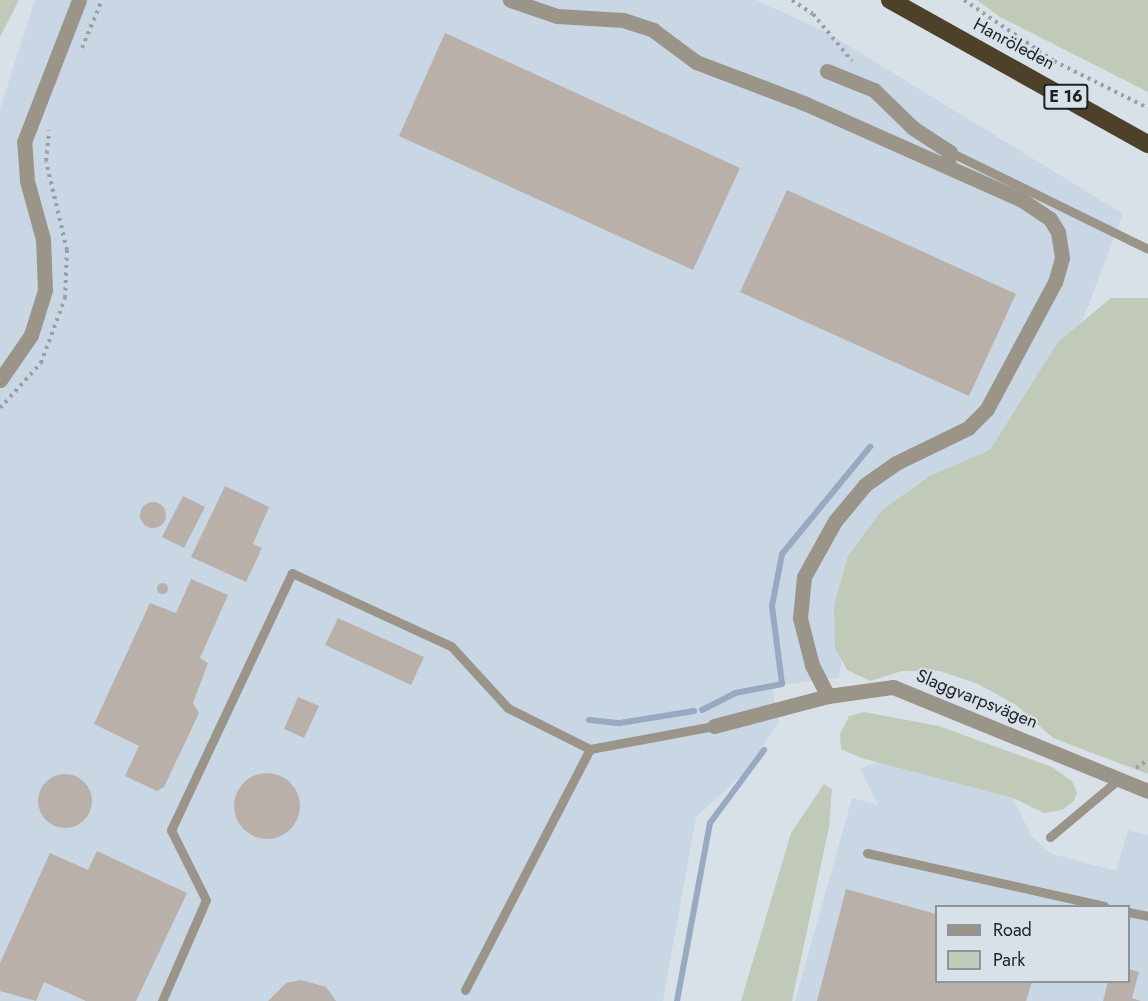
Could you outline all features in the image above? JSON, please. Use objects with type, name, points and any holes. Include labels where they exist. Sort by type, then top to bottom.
[{"type":"highway","name":"Hanröleden","points":[[890,0],[1148,144]]},
{"type":"street","points":[[0,380],[32,335],[45,290],[43,239],[27,181],[24,142],[79,0]]},
{"type":"street","points":[[510,0],[557,16],[623,20],[653,30],[696,62],[948,159],[1038,209],[1058,232],[1062,258],[1043,308],[987,409],[968,428],[896,463],[865,485],[815,555],[804,577],[800,618],[812,666],[828,696]]},
{"type":"street","points":[[827,71],[867,87],[948,159]]},
{"type":"street","name":"Slaggvarpsvägen","points":[[714,726],[828,696],[893,687],[1148,791]]},
{"type":"lane","points":[[948,159],[1148,249]]},
{"type":"lane","points":[[162,1001],[206,900],[171,830],[292,573],[451,646],[508,708],[590,749],[714,726]]},
{"type":"lane","points":[[465,990],[590,749]]},
{"type":"lane","points":[[1050,837],[1119,779]]},
{"type":"lane","points":[[867,853],[1100,905]]},
{"type":"lane","points":[[1130,912],[1148,916]]},
{"type":"path","points":[[79,54],[102,0]]},
{"type":"path","points":[[792,0],[832,35],[867,87]]},
{"type":"path","points":[[964,0],[1054,61],[1148,108]]},
{"type":"path","points":[[0,408],[41,363],[65,298],[67,250],[46,161],[51,124]]},
{"type":"shaded area","points":[[35,0],[756,0],[828,33],[1123,214],[1081,325],[1003,443],[900,501],[855,568],[839,678],[772,686],[779,722],[744,773],[696,817],[663,1001],[0,1001],[0,109]]},
{"type":"shaded area","points":[[877,762],[1013,798],[1032,837],[1052,854],[1116,871],[1128,830],[1148,835],[1148,1001],[795,1001],[852,798],[878,805],[860,769]]},
{"type":"green space","points":[[0,0],[19,0],[0,37]]},
{"type":"green space","points":[[977,0],[1148,0],[1148,92],[1000,17]]},
{"type":"green space","points":[[1111,298],[1148,298],[1148,774],[1053,738],[1016,705],[978,684],[940,671],[902,671],[870,681],[847,670],[835,648],[834,605],[848,556],[882,510],[930,476],[990,450],[1058,342]]},
{"type":"green space","points":[[864,712],[939,726],[1052,767],[1072,781],[1077,792],[1074,801],[1062,810],[1044,813],[1013,798],[861,758],[841,749],[840,734],[849,716]]},
{"type":"green space","points":[[824,784],[832,789],[829,827],[792,1001],[741,1001],[791,833]]},
{"type":"building","points":[[445,33],[740,168],[693,270],[399,136]]},
{"type":"building","points":[[787,190],[1016,294],[969,396],[740,292]]},
{"type":"building","points":[[225,486],[269,507],[253,544],[262,548],[246,582],[191,557]]},
{"type":"building","points":[[183,496],[205,507],[184,548],[162,537]]},
{"type":"building","points":[[153,502],[162,506],[166,515],[162,524],[153,528],[144,524],[140,515],[144,506]]},
{"type":"building","points":[[191,579],[228,595],[200,658],[208,663],[193,703],[199,713],[164,787],[157,791],[125,776],[139,746],[94,724],[150,603],[176,613]]},
{"type":"building","points":[[162,583],[166,584],[166,592],[162,593],[158,592],[157,588],[158,584]]},
{"type":"building","points":[[338,618],[424,657],[411,685],[325,645]]},
{"type":"building","points":[[298,697],[319,706],[304,738],[284,729]]},
{"type":"building","points":[[260,773],[274,773],[286,778],[295,787],[300,806],[298,819],[291,830],[274,839],[260,839],[248,834],[239,825],[234,813],[234,799],[239,787],[248,778]]},
{"type":"building","points":[[60,774],[70,774],[80,778],[88,786],[92,801],[88,816],[80,824],[70,828],[60,828],[50,824],[42,816],[38,806],[38,796],[42,786],[50,778]]},
{"type":"building","points":[[97,851],[187,893],[136,1001],[86,1001],[44,982],[36,1001],[0,991],[0,963],[50,853],[88,870]]},
{"type":"building","points":[[846,889],[935,914],[935,983],[1032,983],[1026,1001],[817,1001]]},
{"type":"building","points":[[1130,970],[1139,972],[1132,998],[1141,1001],[1103,1001],[1108,983],[1130,983]]},
{"type":"building","points":[[301,980],[326,987],[336,1001],[268,1001],[286,983]]},
{"type":"waterway","points":[[702,710],[735,693],[782,684],[772,606],[782,554],[870,447]]},
{"type":"waterway","points":[[589,720],[620,723],[694,711]]},
{"type":"waterway","points":[[677,1001],[710,823],[764,750]]}]
